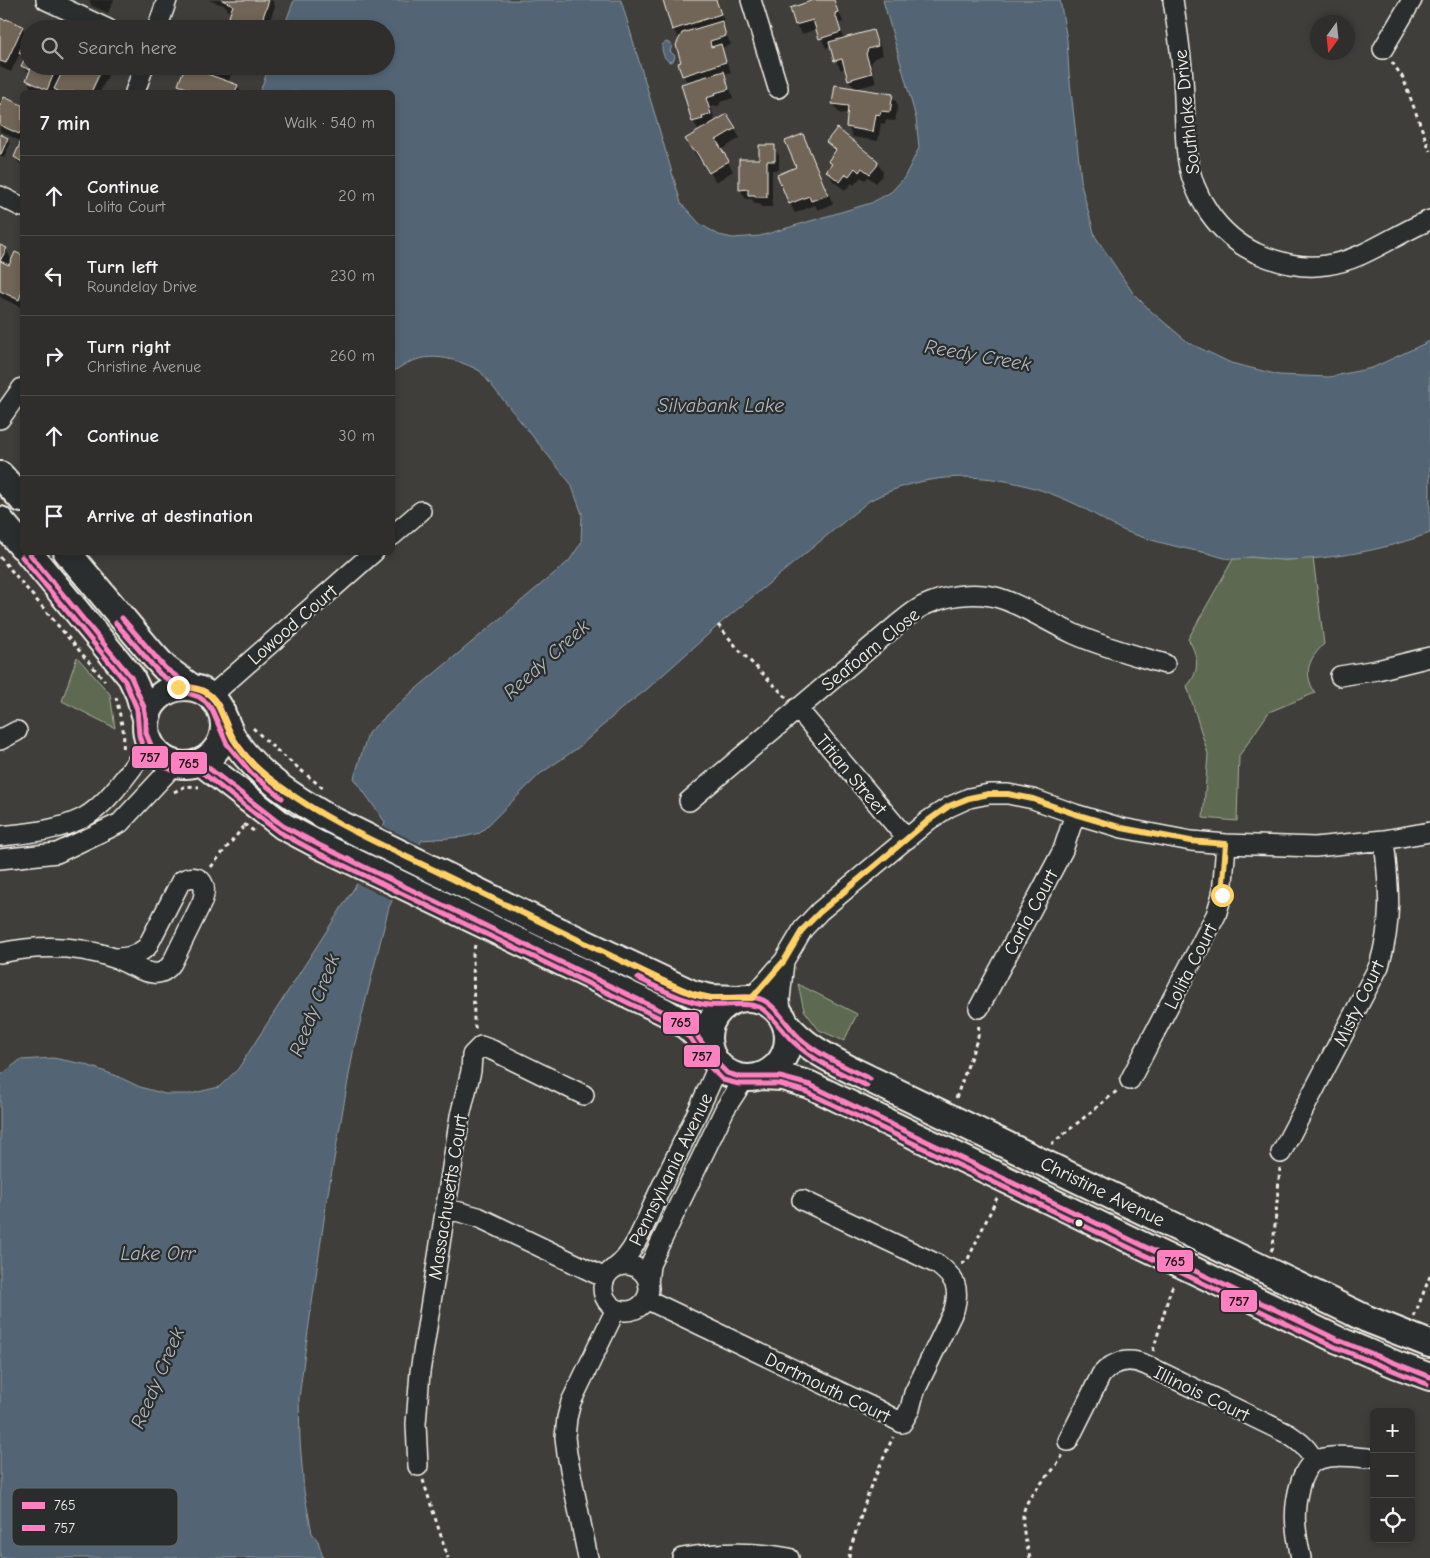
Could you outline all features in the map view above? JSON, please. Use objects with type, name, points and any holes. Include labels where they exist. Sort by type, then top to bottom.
[{"type":"main road","points":[[0,475],[20,497]]},
{"type":"main road","points":[[0,520],[20,544]]},
{"type":"main road","points":[[30,555],[131,677],[139,694],[146,718],[146,734],[156,753],[165,760],[175,764],[188,765],[201,762],[212,755],[220,744],[224,732],[224,718]]},
{"type":"main road","points":[[70,555],[160,662],[219,706],[233,739],[257,769],[297,800],[420,864],[693,994],[711,998],[745,998],[763,1001],[773,1007],[783,1019],[788,1036],[787,1049],[781,1061],[772,1070],[753,1077],[731,1074],[714,1060],[684,1022],[283,826],[201,762]]},
{"type":"main road","points":[[146,718],[155,701],[165,692],[178,687],[201,691]]},
{"type":"main road","points":[[714,1060],[707,1040],[709,1026],[715,1014],[725,1004],[745,998]]},
{"type":"main road","name":"Christine Avenue","points":[[783,1019],[794,1034],[816,1052],[1367,1319],[1418,1340]]},
{"type":"main road","name":"Christine Avenue","points":[[753,1077],[783,1077],[810,1085],[1338,1340],[1430,1377]]},
{"type":"street","points":[[46,0],[89,20]]},
{"type":"street","points":[[160,20],[167,0]]},
{"type":"street","points":[[751,0],[778,88]]},
{"type":"street","name":"Southlake Drive","points":[[1173,0],[1183,77],[1189,164],[1192,180],[1204,205],[1221,228],[1245,247],[1270,259],[1299,265],[1325,265],[1348,260],[1430,220]]},
{"type":"street","points":[[1383,49],[1412,0]]},
{"type":"street","points":[[136,90],[141,75]]},
{"type":"street","points":[[0,196],[20,206]]},
{"type":"street","points":[[0,420],[20,391]]},
{"type":"street","points":[[395,533],[421,510]]},
{"type":"street","name":"Lowood Court","points":[[201,691],[370,555]]},
{"type":"street","name":"Seafoam Close","points":[[689,800],[916,610],[944,598],[976,594],[1004,600],[1074,634],[1165,664]]},
{"type":"street","points":[[1340,676],[1377,670],[1430,657]]},
{"type":"street","name":"Titian Street","points":[[797,708],[907,839]]},
{"type":"street","points":[[0,740],[18,731]]},
{"type":"street","points":[[0,836],[53,829],[84,817],[108,798],[150,744]]},
{"type":"street","points":[[0,859],[57,853],[120,823],[175,764]]},
{"type":"street","points":[[745,998],[784,961],[803,929],[820,912],[929,820],[949,806],[969,798],[989,794],[1008,794],[1033,799],[1075,814],[1146,832],[1190,841],[1226,844],[1315,848],[1384,840],[1430,832]]},
{"type":"street","name":"Carla Court","points":[[979,1008],[1063,850],[1075,814]]},
{"type":"street","name":"Misty Court","points":[[1281,1153],[1379,966],[1386,944],[1390,898],[1384,840]]},
{"type":"street","name":"Lolita Court","points":[[1130,1080],[1216,915],[1222,895],[1226,844]]},
{"type":"street","points":[[0,953],[28,948],[69,948],[118,959],[154,974],[160,973],[167,970],[172,963],[202,902],[205,894],[202,881],[196,877],[189,877],[181,881],[147,947],[139,954],[118,959]]},
{"type":"street","points":[[783,1019],[780,999],[784,961]]},
{"type":"street","points":[[481,1046],[501,1053],[584,1095]]},
{"type":"street","name":"Massachusetts Court","points":[[418,1466],[416,1424],[420,1372],[457,1132],[471,1072],[472,1055],[481,1046]]},
{"type":"street","name":"Pennsylvania Avenue","points":[[610,1273],[622,1263],[636,1241],[700,1107],[714,1060]]},
{"type":"street","name":"Pennsylvania Avenue","points":[[647,1291],[650,1265],[725,1109],[753,1077]]},
{"type":"street","points":[[802,1200],[937,1264],[948,1272]]},
{"type":"street","points":[[445,1208],[478,1217],[610,1273]]},
{"type":"street","points":[[621,1266],[635,1267],[646,1276],[647,1291],[637,1309],[630,1311],[616,1310],[610,1305],[603,1293],[610,1273],[621,1266]]},
{"type":"street","name":"Dartmouth Court","points":[[647,1291],[902,1423],[910,1409],[914,1393],[954,1310],[958,1297],[956,1284],[948,1272]]},
{"type":"street","points":[[588,1558],[570,1471],[565,1437],[567,1418],[571,1402],[616,1310]]},
{"type":"street","name":"Illinois Court","points":[[1068,1441],[1100,1375],[1106,1368],[1117,1362],[1130,1360],[1146,1365],[1288,1434],[1301,1442],[1310,1452],[1314,1461]]},
{"type":"street","points":[[1301,1558],[1294,1509],[1307,1468],[1314,1461],[1324,1458],[1368,1458]]},
{"type":"street","points":[[682,1558],[740,1553],[789,1558]]},
{"type":"path","points":[[1383,49],[1403,78],[1430,151]]},
{"type":"path","points":[[0,557],[107,684]]},
{"type":"path","points":[[718,625],[740,651],[797,708]]},
{"type":"path","points":[[114,692],[124,734],[123,754]]},
{"type":"path","points":[[250,726],[330,794]]},
{"type":"path","points":[[169,796],[186,786],[205,791]]},
{"type":"path","points":[[202,881],[208,875],[212,864],[245,825]]},
{"type":"path","points":[[481,1046],[474,1022],[473,954],[475,944],[483,949]]},
{"type":"path","points":[[949,1117],[978,1037],[979,1008]]},
{"type":"path","points":[[1042,1162],[1054,1142],[1130,1080]]},
{"type":"path","points":[[1263,1268],[1273,1247],[1281,1153]]},
{"type":"path","points":[[948,1272],[968,1259],[999,1195]]},
{"type":"path","points":[[1418,1340],[1430,1276]]},
{"type":"path","points":[[1146,1365],[1152,1353],[1170,1292],[1176,1280]]},
{"type":"path","points":[[849,1558],[870,1488],[892,1438],[902,1423]]},
{"type":"path","points":[[1030,1558],[1023,1525],[1023,1515],[1026,1506],[1060,1461],[1068,1441]]},
{"type":"path","points":[[418,1466],[448,1558]]},
{"type":"green space","points":[[1249,557],[1285,560],[1313,558],[1324,644],[1314,655],[1308,672],[1311,686],[1315,693],[1269,712],[1239,756],[1237,821],[1203,818],[1208,754],[1187,686],[1196,669],[1196,657],[1188,639],[1233,559]]},
{"type":"green space","points":[[77,657],[110,694],[115,728],[62,701]]},
{"type":"green space","points":[[798,984],[857,1014],[844,1041],[819,1030],[804,1010]]},
{"type":"water","name":"Silvabank Lake","points":[[294,0],[621,0],[681,203],[700,224],[719,235],[733,238],[760,236],[871,203],[891,192],[904,178],[919,148],[916,118],[883,0],[1060,0],[1067,40],[1082,188],[1095,236],[1133,293],[1152,312],[1189,343],[1231,363],[1279,375],[1329,377],[1372,368],[1430,341],[1430,533],[1377,549],[1341,556],[1285,560],[1251,557],[1235,559],[1223,558],[1139,536],[1108,523],[1080,506],[1048,493],[997,480],[971,477],[919,482],[869,501],[722,622],[579,747],[540,774],[480,833],[463,837],[422,840],[389,907],[354,1047],[327,1199],[305,1352],[299,1398],[304,1491],[312,1533],[318,1541],[323,1558],[0,1558],[0,1076],[20,1060],[53,1058],[84,1064],[140,1087],[165,1094],[190,1094],[219,1087],[238,1069],[374,857],[385,822],[354,778],[368,733],[411,693],[569,561],[581,543],[582,514],[571,484],[480,371],[457,361],[436,357],[414,360],[395,371],[395,90],[261,90],[266,75],[395,75],[395,20],[286,20]]},
{"type":"water","points":[[666,42],[671,44],[670,51],[675,56],[674,60],[670,62],[664,57],[663,52],[662,45]]},
{"type":"pier","points":[[381,825],[422,845],[410,869],[373,852]]},
{"type":"pier","points":[[369,860],[406,877],[394,901],[354,882]]},
{"type":"building","points":[[222,0],[269,0],[262,20],[228,20],[233,5]]},
{"type":"building","points":[[663,0],[716,0],[721,14],[672,30]]},
{"type":"building","points":[[814,0],[834,0],[838,12],[835,13],[841,32],[819,39],[813,20],[795,25],[790,8]]},
{"type":"building","points":[[0,18],[20,25],[20,33],[6,63],[0,61]]},
{"type":"building","points":[[722,21],[726,36],[710,41],[711,47],[721,44],[726,62],[682,76],[678,63],[681,62],[676,45],[682,33]]},
{"type":"building","points":[[873,30],[878,46],[868,49],[866,54],[872,73],[848,80],[842,59],[834,61],[829,42]]},
{"type":"building","points":[[724,71],[729,89],[706,98],[711,114],[702,116],[703,119],[692,122],[681,84]]},
{"type":"building","points":[[28,75],[53,75],[47,90],[26,80]]},
{"type":"building","points":[[61,75],[99,75],[92,90],[54,89]]},
{"type":"building","points":[[182,75],[210,75],[238,85],[236,90],[192,90],[178,85]]},
{"type":"building","points":[[835,85],[893,94],[890,112],[881,111],[880,115],[876,114],[873,132],[846,127],[848,106],[832,104]]},
{"type":"building","points":[[4,97],[20,104],[19,134],[0,125],[0,106]]},
{"type":"building","points":[[727,114],[736,128],[716,140],[729,161],[709,173],[695,150],[693,151],[685,139]]},
{"type":"building","points":[[837,128],[878,161],[877,166],[870,174],[862,168],[859,172],[855,168],[849,176],[846,174],[840,182],[826,171],[832,164],[828,161],[836,150],[826,142]]},
{"type":"building","points":[[0,134],[8,138],[1,154],[0,154]]},
{"type":"building","points":[[803,134],[828,195],[811,201],[809,196],[789,204],[777,175],[796,167],[785,141]]},
{"type":"building","points":[[20,143],[20,161],[14,157]]},
{"type":"building","points":[[759,145],[775,145],[775,161],[767,161],[767,197],[748,195],[748,189],[739,190],[739,159],[759,159]]},
{"type":"building","points":[[0,245],[7,248],[0,261]]},
{"type":"building","points":[[15,252],[20,254],[19,300],[0,291],[0,261],[9,265]]},
{"type":"transit line","name":"765","points":[[30,555],[131,677],[144,707],[146,733],[153,750],[159,756],[174,763],[201,762],[283,826],[670,1015],[695,1033],[715,1061],[727,1073],[740,1077],[780,1077],[810,1085],[1338,1340],[1430,1377]]},
{"type":"transit line","name":"757","points":[[22,557],[125,681],[137,709],[139,735],[142,745],[155,762],[172,770],[199,770],[279,832],[316,852],[666,1021],[690,1038],[709,1066],[723,1080],[739,1084],[779,1084],[807,1092],[1335,1347],[1427,1384]]},
{"type":"transit line","name":"765","points":[[122,618],[165,668],[191,687],[202,690],[211,696],[219,706],[233,739],[257,769],[287,792]]},
{"type":"transit line","name":"757","points":[[116,623],[160,674],[187,693],[199,697],[206,702],[212,710],[227,744],[252,774],[282,798]]},
{"type":"transit line","name":"765","points":[[641,971],[691,994],[709,998],[750,997],[763,1000],[774,1008],[798,1036],[811,1047],[835,1062],[870,1079]]},
{"type":"transit line","name":"757","points":[[638,978],[673,995],[691,1001],[715,1005],[747,1004],[759,1007],[768,1014],[792,1041],[813,1057],[867,1086]]},
{"type":"route","points":[[178,687],[191,687],[202,690],[211,696],[219,706],[233,739],[257,769],[297,800],[367,838],[661,980],[693,994],[711,998],[752,998],[784,961],[803,929],[820,912],[929,820],[949,806],[969,798],[989,794],[1008,794],[1033,799],[1122,828],[1190,841],[1226,844],[1222,895]]},
{"type":"water label","name":"Reedy Creek","points":[[978,355]]},
{"type":"water label","name":"Reedy Creek","points":[[546,659]]},
{"type":"water label","name":"Reedy Creek","points":[[314,1005]]},
{"type":"water label","name":"Lake Orr","points":[[158,1253]]},
{"type":"water label","name":"Reedy Creek","points":[[157,1378]]}]
